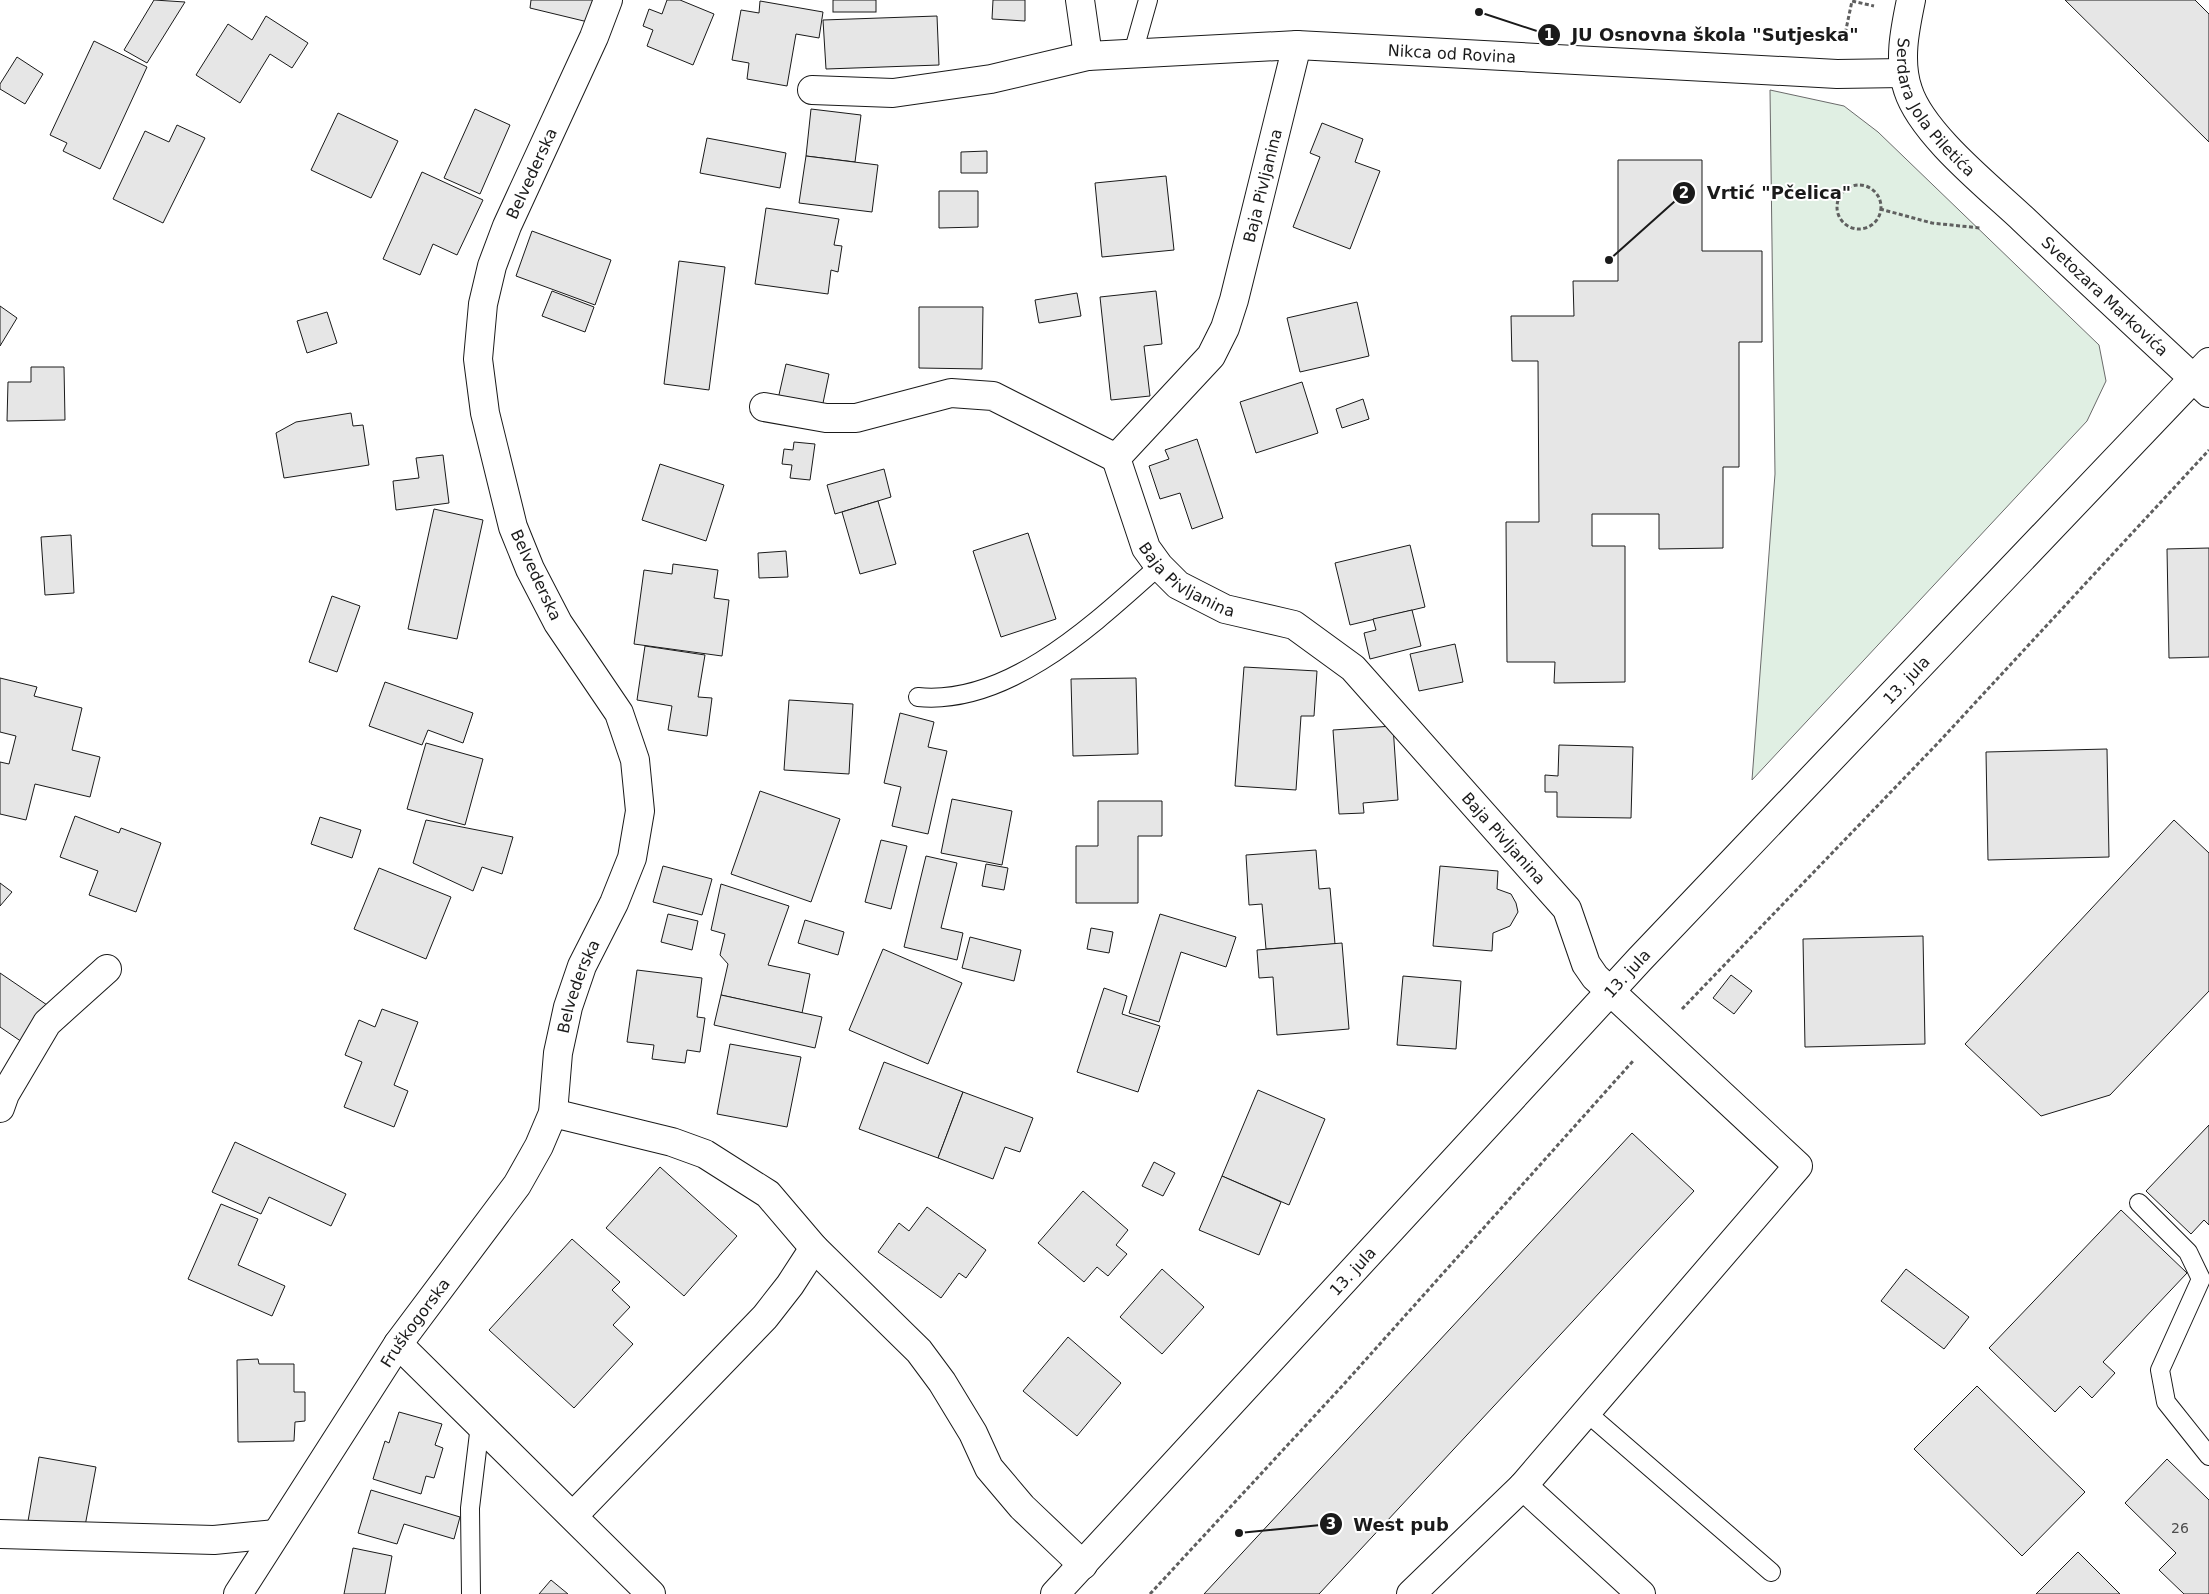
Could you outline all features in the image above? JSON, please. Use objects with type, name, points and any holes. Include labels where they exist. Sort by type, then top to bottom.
[{"type":"street","name":"Belvederska","points":[[553,1113],[558,1053],[568,1007],[582,966],[614,903],[632,858],[640,811],[635,760],[619,713],[558,623],[530,569],[513,526],[485,413],[478,358],[483,304],[492,266],[507,226],[594,37],[608,0]]},
{"type":"street","points":[[1080,0],[1088,56]]},
{"type":"street","name":"Serdara Jola Piletića","points":[[1910,7],[1902,59],[1903,73],[1913,103],[1947,146],[2000,198]]},
{"type":"street","name":"Nikca od Rovina","points":[[812,90],[893,93],[991,79],[1088,56],[1297,45],[1837,74],[1903,73]]},
{"type":"street","name":"Baja Pivljanina","points":[[1297,45],[1234,300],[1225,328],[1212,356],[1116,458],[1146,548],[1158,566],[1178,585],[1225,609],[1294,625],[1353,668],[1567,909],[1586,964],[1610,991],[1798,1166],[1586,1412]]},
{"type":"street","name":"Svetozara Markovića","points":[[2000,198],[2204,378]]},
{"type":"street","name":"13. jula","points":[[1055,1594],[1610,991],[2204,378]]},
{"type":"street","points":[[764,407],[826,418],[856,418],[951,393],[993,396],[1116,458]]},
{"type":"street","points":[[0,1108],[5,1094],[47,1023],[107,969]]},
{"type":"street","points":[[553,1113],[672,1142],[705,1154],[768,1194],[814,1248],[919,1351],[942,1382],[972,1433],[989,1468],[1022,1507],[1083,1564]]},
{"type":"street","name":"Fruškogorska","points":[[238,1594],[398,1344],[517,1185],[539,1146],[553,1113]]},
{"type":"street","points":[[573,1516],[765,1317],[790,1285],[814,1248]]},
{"type":"street","points":[[398,1344],[651,1594]]},
{"type":"street","points":[[1411,1594],[1523,1486],[1586,1412]]},
{"type":"street","points":[[1523,1486],[1641,1594]]},
{"type":"street","points":[[0,1534],[214,1540],[276,1534]]},
{"type":"lane","points":[[1133,53],[1148,0]]},
{"type":"lane","points":[[918,697],[939,699],[1002,683],[1051,656],[1108,612],[1158,566]]},
{"type":"lane","points":[[2139,1203],[2188,1252],[2201,1279],[2160,1370],[2166,1402],[2209,1456]]},
{"type":"lane","points":[[1586,1412],[1771,1572]]},
{"type":"lane","points":[[471,1594],[470,1508],[480,1426]]},
{"type":"path","points":[[1837,74],[1852,1],[1910,7]]},
{"type":"path","points":[[1860,184],[1874,191],[1879,198],[1880,209],[1876,220],[1867,228],[1856,229],[1845,224],[1838,215],[1837,204],[1841,193],[1846,188],[1860,184]]},
{"type":"path","points":[[1880,209],[1932,223],[1987,229],[2022,218]]},
{"type":"green space","points":[[1770,90],[1844,106],[1878,132],[2099,345],[2106,381],[2087,421],[1752,780],[1775,474]]},
{"type":"building","points":[[154,0],[185,2],[147,63],[124,50]]},
{"type":"building","points":[[531,0],[593,0],[588,22],[530,8]]},
{"type":"building","points":[[667,0],[680,0],[714,14],[693,65],[647,46],[653,30],[643,26],[649,9],[662,14]]},
{"type":"building","points":[[833,0],[876,0],[876,12],[833,12]]},
{"type":"building","points":[[993,0],[1025,0],[1025,21],[992,19]]},
{"type":"building","points":[[2065,0],[2195,0],[2209,14],[2209,142]]},
{"type":"building","points":[[760,1],[823,12],[819,38],[796,34],[787,86],[747,79],[749,63],[732,60],[741,10],[759,13]]},
{"type":"building","points":[[266,16],[308,43],[292,68],[270,54],[240,103],[196,75],[228,24],[252,40]]},
{"type":"building","points":[[937,16],[939,65],[826,69],[823,20]]},
{"type":"building","points":[[94,41],[147,67],[100,169],[63,151],[67,143],[50,135]]},
{"type":"building","points":[[17,57],[43,74],[25,104],[0,89],[0,84]]},
{"type":"building","points":[[475,109],[510,125],[480,194],[444,178]]},
{"type":"building","points":[[811,109],[861,115],[855,162],[806,156]]},
{"type":"building","points":[[338,113],[398,141],[371,198],[311,170]]},
{"type":"building","points":[[1322,123],[1363,139],[1355,162],[1380,171],[1350,249],[1293,227],[1320,157],[1310,153]]},
{"type":"building","points":[[177,125],[205,138],[163,223],[113,199],[145,131],[169,142]]},
{"type":"building","points":[[707,138],[786,153],[780,188],[700,173]]},
{"type":"building","points":[[987,151],[987,173],[961,173],[961,152]]},
{"type":"building","points":[[806,156],[878,165],[872,212],[799,203]]},
{"type":"building","points":[[1618,160],[1702,160],[1702,251],[1762,251],[1762,342],[1739,342],[1739,467],[1723,467],[1723,548],[1659,549],[1659,514],[1592,514],[1592,546],[1625,546],[1625,682],[1554,683],[1555,662],[1507,662],[1506,522],[1539,522],[1538,361],[1512,361],[1511,316],[1574,316],[1573,281],[1618,281]]},
{"type":"building","points":[[422,172],[483,200],[457,255],[433,244],[420,275],[383,259]]},
{"type":"building","points":[[1166,176],[1174,250],[1102,257],[1095,183]]},
{"type":"building","points":[[939,191],[978,191],[978,227],[939,228]]},
{"type":"building","points":[[766,208],[839,219],[834,245],[842,246],[838,272],[831,270],[828,294],[755,284]]},
{"type":"building","points":[[532,231],[611,260],[595,305],[516,276]]},
{"type":"building","points":[[679,261],[725,267],[709,390],[664,384]]},
{"type":"building","points":[[552,291],[594,307],[585,332],[542,316]]},
{"type":"building","points":[[1156,291],[1162,344],[1144,346],[1150,396],[1111,400],[1100,297]]},
{"type":"building","points":[[1077,293],[1081,316],[1039,323],[1035,300]]},
{"type":"building","points":[[1357,302],[1369,356],[1300,372],[1287,318]]},
{"type":"building","points":[[0,306],[17,318],[0,346]]},
{"type":"building","points":[[919,307],[983,307],[982,369],[919,368]]},
{"type":"building","points":[[327,312],[337,343],[307,353],[297,321]]},
{"type":"building","points":[[786,364],[829,374],[822,408],[778,399]]},
{"type":"building","points":[[31,367],[64,367],[65,420],[7,421],[8,382],[31,382]]},
{"type":"building","points":[[1302,382],[1318,433],[1256,453],[1240,402]]},
{"type":"building","points":[[1363,399],[1369,419],[1342,428],[1336,409]]},
{"type":"building","points":[[351,413],[353,426],[363,425],[369,465],[284,478],[276,433],[296,422]]},
{"type":"building","points":[[1197,439],[1223,518],[1192,529],[1180,493],[1160,499],[1149,466],[1169,459],[1165,450]]},
{"type":"building","points":[[794,442],[815,444],[810,480],[790,478],[792,465],[782,464],[784,449],[793,450]]},
{"type":"building","points":[[443,455],[449,503],[396,510],[393,481],[419,478],[416,458]]},
{"type":"building","points":[[660,464],[724,485],[706,541],[642,520]]},
{"type":"building","points":[[884,469],[891,497],[835,514],[827,485]]},
{"type":"building","points":[[878,501],[896,564],[860,574],[842,512]]},
{"type":"building","points":[[434,509],[483,520],[457,639],[408,629]]},
{"type":"building","points":[[1028,533],[1056,619],[1001,637],[973,551]]},
{"type":"building","points":[[71,535],[74,593],[45,595],[41,537]]},
{"type":"building","points":[[1410,545],[1425,607],[1350,625],[1335,563]]},
{"type":"building","points":[[2209,548],[2209,657],[2169,658],[2167,549]]},
{"type":"building","points":[[786,551],[788,577],[759,578],[758,553]]},
{"type":"building","points":[[673,564],[718,570],[714,598],[729,600],[722,656],[634,644],[644,570],[672,574]]},
{"type":"building","points":[[332,596],[360,606],[337,672],[309,662]]},
{"type":"building","points":[[1412,610],[1421,646],[1370,659],[1364,633],[1376,630],[1373,619]]},
{"type":"building","points":[[1455,644],[1463,682],[1419,691],[1410,654]]},
{"type":"building","points":[[645,646],[705,655],[698,697],[712,698],[707,736],[668,730],[672,706],[637,700]]},
{"type":"building","points":[[1244,667],[1317,671],[1314,716],[1301,716],[1296,790],[1235,786]]},
{"type":"building","points":[[0,678],[37,687],[34,696],[82,708],[72,750],[100,757],[90,797],[35,784],[26,820],[0,814],[0,762],[9,764],[16,736],[0,732]]},
{"type":"building","points":[[1136,678],[1138,754],[1073,756],[1071,679]]},
{"type":"building","points":[[385,682],[473,713],[463,743],[428,730],[422,745],[369,726]]},
{"type":"building","points":[[789,700],[853,704],[849,774],[784,770]]},
{"type":"building","points":[[900,713],[934,722],[928,747],[947,751],[928,834],[892,826],[901,787],[884,783]]},
{"type":"building","points":[[1393,726],[1398,800],[1363,803],[1364,813],[1339,814],[1333,730]]},
{"type":"building","points":[[426,743],[483,759],[465,825],[407,809]]},
{"type":"building","points":[[1559,745],[1633,747],[1631,818],[1557,817],[1557,792],[1545,792],[1545,775],[1558,776]]},
{"type":"building","points":[[2107,749],[2109,857],[1988,860],[1986,752]]},
{"type":"building","points":[[760,791],[840,819],[811,902],[731,874]]},
{"type":"building","points":[[952,799],[1012,811],[1002,865],[941,853]]},
{"type":"building","points":[[1098,801],[1162,801],[1162,836],[1138,836],[1138,903],[1076,903],[1076,846],[1098,846]]},
{"type":"building","points":[[75,816],[119,833],[121,828],[161,843],[136,912],[89,895],[98,871],[60,857]]},
{"type":"building","points":[[320,817],[361,830],[352,858],[311,844]]},
{"type":"building","points":[[426,820],[513,837],[502,874],[482,867],[473,891],[413,863]]},
{"type":"building","points":[[2174,820],[2209,853],[2209,991],[2110,1095],[2041,1116],[1965,1044]]},
{"type":"building","points":[[881,840],[907,846],[891,909],[865,902]]},
{"type":"building","points":[[1316,850],[1319,889],[1330,888],[1335,944],[1266,949],[1262,904],[1249,905],[1246,855]]},
{"type":"building","points":[[926,856],[957,863],[941,928],[963,933],[957,960],[904,947]]},
{"type":"building","points":[[986,864],[1008,868],[1004,890],[982,886]]},
{"type":"building","points":[[663,866],[712,879],[702,915],[653,902]]},
{"type":"building","points":[[1440,866],[1498,871],[1497,889],[1511,894],[1518,912],[1510,926],[1493,933],[1492,951],[1433,946]]},
{"type":"building","points":[[379,868],[451,897],[426,959],[354,929]]},
{"type":"building","points":[[0,883],[12,892],[0,906]]},
{"type":"building","points":[[721,884],[789,906],[768,965],[810,974],[802,1013],[721,995],[728,964],[720,955],[725,934],[711,930]]},
{"type":"building","points":[[668,914],[698,921],[692,950],[661,942]]},
{"type":"building","points":[[1160,914],[1236,937],[1226,967],[1181,952],[1159,1022],[1129,1013]]},
{"type":"building","points":[[805,920],[844,932],[838,955],[798,943]]},
{"type":"building","points":[[1091,928],[1113,932],[1109,953],[1087,949]]},
{"type":"building","points":[[1923,936],[1925,1044],[1805,1047],[1803,939]]},
{"type":"building","points":[[970,937],[1021,950],[1014,981],[962,968]]},
{"type":"building","points":[[1342,943],[1349,1029],[1277,1035],[1273,977],[1259,978],[1257,950]]},
{"type":"building","points":[[883,949],[962,983],[928,1064],[849,1030]]},
{"type":"building","points":[[637,970],[702,978],[697,1017],[705,1018],[700,1052],[687,1050],[685,1063],[652,1059],[654,1045],[627,1042]]},
{"type":"building","points":[[0,973],[50,1007],[25,1044],[0,1027]]},
{"type":"building","points":[[1731,975],[1752,991],[1734,1014],[1713,998]]},
{"type":"building","points":[[1403,976],[1461,981],[1456,1049],[1397,1045]]},
{"type":"building","points":[[1104,988],[1127,996],[1122,1014],[1160,1026],[1138,1092],[1077,1072]]},
{"type":"building","points":[[721,995],[822,1017],[815,1048],[714,1025]]},
{"type":"building","points":[[382,1009],[418,1022],[394,1085],[408,1091],[394,1127],[344,1107],[362,1062],[345,1055],[359,1020],[375,1027]]},
{"type":"building","points":[[730,1044],[801,1057],[787,1127],[717,1114]]},
{"type":"building","points":[[884,1062],[963,1092],[938,1158],[859,1129]]},
{"type":"building","points":[[1258,1090],[1325,1119],[1289,1205],[1222,1176]]},
{"type":"building","points":[[963,1092],[1033,1118],[1020,1152],[1005,1147],[993,1179],[938,1158]]},
{"type":"building","points":[[2209,1125],[2209,1225],[2204,1220],[2191,1234],[2146,1191]]},
{"type":"building","points":[[1632,1133],[1694,1191],[1319,1594],[1204,1594]]},
{"type":"building","points":[[235,1142],[346,1194],[331,1226],[269,1197],[261,1214],[212,1192]]},
{"type":"building","points":[[1154,1162],[1175,1173],[1163,1196],[1142,1186]]},
{"type":"building","points":[[660,1167],[737,1236],[684,1296],[606,1228]]},
{"type":"building","points":[[1222,1176],[1281,1202],[1259,1255],[1199,1230]]},
{"type":"building","points":[[1083,1191],[1128,1230],[1116,1245],[1127,1254],[1108,1276],[1097,1267],[1084,1282],[1038,1243]]},
{"type":"building","points":[[221,1204],[258,1219],[238,1265],[285,1286],[272,1316],[188,1279]]},
{"type":"building","points":[[927,1207],[986,1250],[966,1278],[959,1273],[941,1298],[878,1252],[899,1223],[909,1231]]},
{"type":"building","points":[[2121,1210],[2187,1273],[2103,1362],[2115,1373],[2092,1398],[2080,1386],[2055,1412],[1989,1348]]},
{"type":"building","points":[[572,1239],[620,1282],[612,1290],[630,1307],[613,1325],[633,1344],[574,1408],[489,1330]]},
{"type":"building","points":[[1162,1269],[1204,1307],[1162,1354],[1120,1317]]},
{"type":"building","points":[[1906,1269],[1969,1317],[1944,1349],[1881,1301]]},
{"type":"building","points":[[1068,1337],[1121,1383],[1077,1436],[1023,1391]]},
{"type":"building","points":[[258,1359],[259,1364],[294,1364],[294,1392],[305,1392],[305,1421],[295,1422],[294,1441],[238,1442],[237,1360]]},
{"type":"building","points":[[1977,1386],[2085,1492],[2022,1556],[1914,1449]]},
{"type":"building","points":[[399,1412],[442,1424],[435,1445],[443,1448],[434,1478],[426,1476],[421,1494],[373,1479],[385,1441],[389,1443]]},
{"type":"building","points":[[39,1457],[96,1467],[83,1537],[27,1527]]},
{"type":"building","points":[[2167,1459],[2209,1500],[2209,1594],[2184,1594],[2159,1570],[2176,1553],[2125,1503]]},
{"type":"building","points":[[371,1490],[460,1517],[454,1539],[404,1524],[397,1544],[358,1533]]},
{"type":"building","points":[[353,1548],[392,1556],[385,1594],[344,1594]]},
{"type":"building","points":[[2078,1552],[2120,1594],[2036,1594]]},
{"type":"building","points":[[551,1580],[568,1594],[539,1594]]},
{"type":"place","name":"JU Osnovna škola \"Sutjeska\"","points":[[1479,12]]},
{"type":"place","name":"Vrtić \"Pčelica\"","points":[[1609,260]]},
{"type":"place","name":"West pub","points":[[1239,1533]]}]
